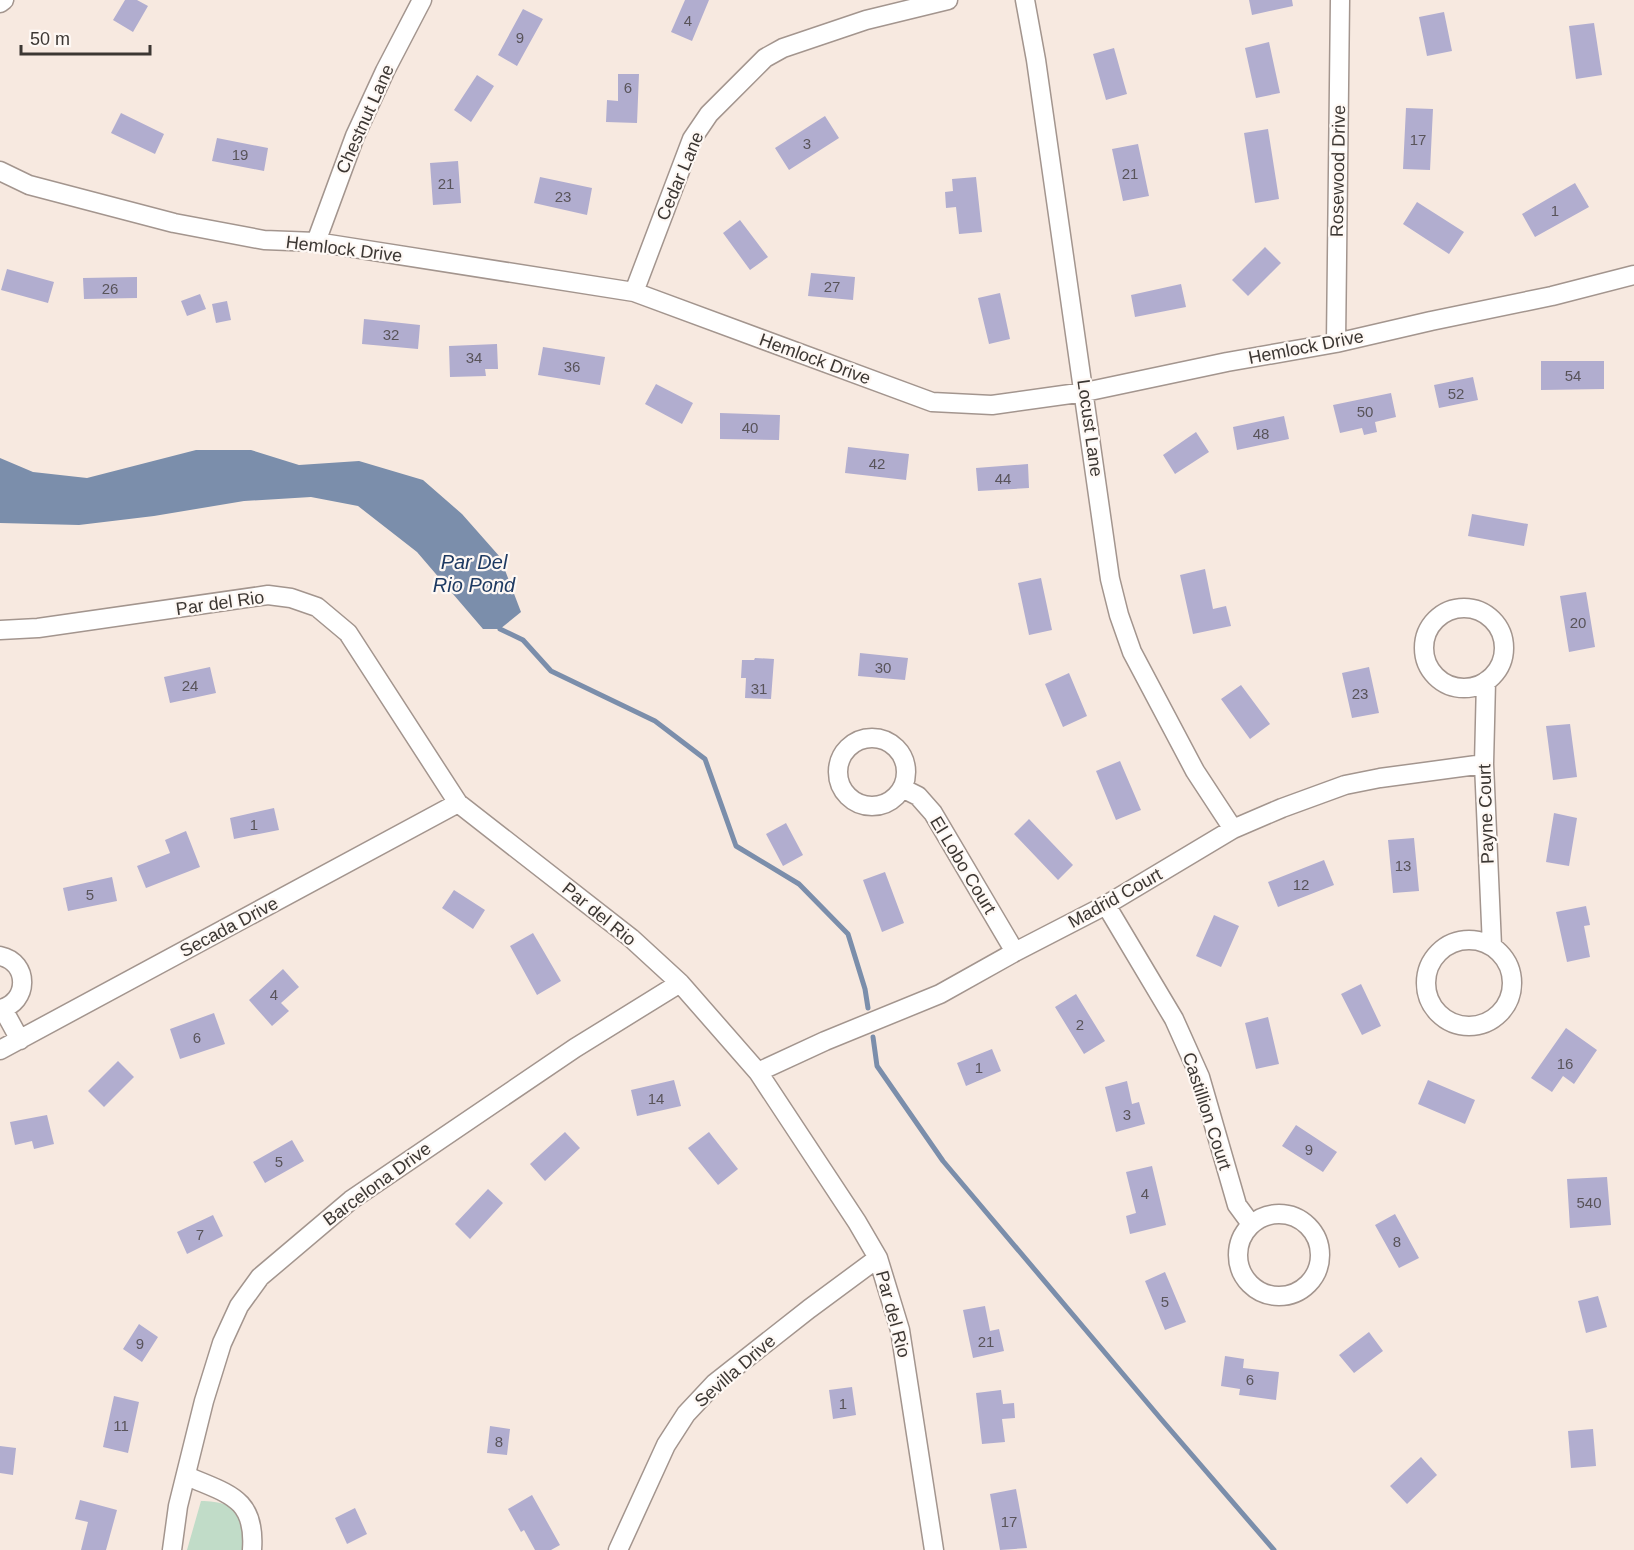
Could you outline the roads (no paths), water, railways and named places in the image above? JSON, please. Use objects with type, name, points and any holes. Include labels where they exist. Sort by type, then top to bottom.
[{"type":"street","points":[[0,3],[4,0]]},
{"type":"street","name":"Chestnut Lane","points":[[316,242],[355,136],[422,0]]},
{"type":"street","name":"Cedar Lane","points":[[634,292],[692,140],[709,114],[765,58],[783,48],[866,20],[948,0]]},
{"type":"street","name":"Locust Lane","points":[[1025,0],[1085,392],[1110,579],[1119,615],[1132,652],[1196,771],[1233,829]]},
{"type":"street","name":"Rosewood Drive","points":[[1336,343],[1340,0]]},
{"type":"street","name":"Hemlock Drive","points":[[0,171],[29,185],[174,223],[264,240],[316,242],[634,292],[932,402],[992,405],[1085,392],[1227,362],[1336,343],[1551,296],[1634,275]]},
{"type":"street","name":"Par del Rio","points":[[0,630],[38,628],[268,595],[291,598],[317,608],[348,633],[458,803],[631,938],[680,983],[758,1072],[857,1222],[878,1258],[900,1329],[934,1550]]},
{"type":"street","points":[[1453,609],[1473,609],[1483,613],[1498,627],[1502,636],[1503,657],[1500,666],[1486,681],[1476,686],[1455,687],[1437,677],[1430,669],[1426,660],[1425,639],[1429,629],[1443,614],[1453,609]]},
{"type":"street","name":"Payne Court","points":[[1486,681],[1484,764],[1492,946]]},
{"type":"street","name":"Madrid Court","points":[[758,1072],[825,1041],[940,994],[1106,905],[1233,829],[1282,808],[1345,785],[1484,764]]},
{"type":"street","name":"El Lobo Court","points":[[902,788],[918,796],[933,813],[1015,952]]},
{"type":"street","name":"Secada Drive","points":[[0,1050],[458,803]]},
{"type":"street","name":"Castillion Court","points":[[1106,905],[1174,1019],[1200,1077],[1237,1205],[1251,1224]]},
{"type":"street","points":[[1462,940],[1482,942],[1492,946],[1506,961],[1512,981],[1508,1001],[1495,1017],[1476,1025],[1455,1024],[1438,1013],[1427,995],[1426,974],[1429,964],[1443,948],[1462,940]]},
{"type":"street","points":[[0,956],[16,964],[22,973],[23,984],[20,995],[13,1004],[2,1009],[20,1040]]},
{"type":"street","name":"Barcelona Drive","points":[[172,1550],[178,1506],[204,1401],[222,1343],[239,1306],[260,1277],[351,1200],[575,1048],[680,983]]},
{"type":"street","points":[[1279,1213],[1289,1215],[1307,1225],[1314,1233],[1320,1252],[1317,1272],[1305,1287],[1287,1296],[1277,1296],[1268,1295],[1251,1286],[1240,1269],[1238,1250],[1251,1224],[1279,1213]]},
{"type":"street","name":"Sevilla Drive","points":[[618,1550],[666,1445],[686,1414],[715,1383],[878,1258]]},
{"type":"street","points":[[187,1476],[231,1496],[243,1506],[250,1518],[253,1535],[252,1550]]},
{"type":"water","name":"Par Del Rio Pond","points":[[196,450],[251,450],[299,465],[359,461],[423,480],[462,514],[500,557],[521,612],[500,629],[483,629],[417,552],[358,506],[311,497],[244,501],[154,516],[79,525],[0,523],[0,458],[33,472],[87,478]]},
{"type":"waterway","points":[[500,629],[523,640],[551,671],[655,721],[705,759],[736,846],[799,884],[848,934],[865,989],[868,1008]]},
{"type":"waterway","points":[[873,1037],[877,1066],[943,1161],[1274,1550]]}]
